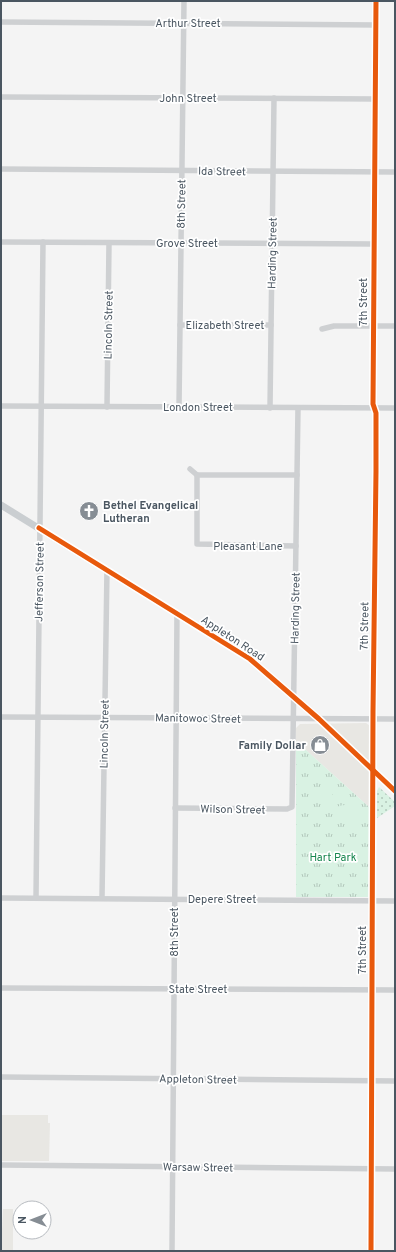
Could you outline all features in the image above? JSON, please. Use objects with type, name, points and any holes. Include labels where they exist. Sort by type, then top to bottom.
[{"type":"main road","name":"Appleton Road","points":[[1,505],[107,569],[250,659],[319,719],[395,791]]},
{"type":"street","name":"8th Street","points":[[179,407],[184,1]]},
{"type":"street","name":"7th Street","points":[[371,1251],[373,719],[376,471],[376,413],[373,404],[373,244],[376,1]]},
{"type":"street","name":"Arthur Street","points":[[1,22],[376,24]]},
{"type":"street","name":"John Street","points":[[1,97],[375,99]]},
{"type":"street","name":"Harding Street","points":[[270,408],[274,98]]},
{"type":"street","name":"Ida Street","points":[[1,169],[395,172]]},
{"type":"street","name":"Grove Street","points":[[1,242],[373,244]]},
{"type":"street","name":"Jefferson Street","points":[[36,898],[40,406],[43,242]]},
{"type":"street","name":"Lincoln Street","points":[[107,407],[109,243]]},
{"type":"street","name":"Elizabeth Street","points":[[180,325],[271,325]]},
{"type":"street","points":[[322,329],[334,326],[395,326]]},
{"type":"street","name":"London Street","points":[[1,406],[395,408]]},
{"type":"street","name":"Harding Street","points":[[291,808],[298,408]]},
{"type":"street","points":[[190,469],[197,475],[298,475]]},
{"type":"street","name":"Pleasant Lane","points":[[197,475],[197,544],[296,546]]},
{"type":"street","name":"Lincoln Street","points":[[102,898],[107,569]]},
{"type":"street","name":"8th Street","points":[[172,1251],[177,614]]},
{"type":"street","name":"Manitowoc Street","points":[[1,717],[395,720]]},
{"type":"street","name":"Wilson Street","points":[[175,808],[291,808]]},
{"type":"street","name":"Depere Street","points":[[1,898],[395,900]]},
{"type":"street","name":"State Street","points":[[1,988],[395,990]]},
{"type":"street","name":"Appleton Street","points":[[1,1077],[395,1081]]},
{"type":"street","name":"Warsaw Street","points":[[1,1165],[395,1169]]},
{"type":"shaded area","points":[[366,723],[370,726],[369,807],[296,741],[296,728],[300,724]]},
{"type":"shaded area","points":[[1,1115],[48,1115],[48,1123],[50,1123],[49,1161],[1,1161]]},
{"type":"shaded area","points":[[3,1209],[12,1209],[13,1251],[1,1250]]},
{"type":"green space","name":"Hart Park","points":[[296,741],[369,807],[368,897],[296,897]]},
{"type":"green space","points":[[321,782],[332,782],[332,803],[321,803]]},
{"type":"green space","points":[[379,787],[395,802],[395,806],[377,818],[377,791]]},
{"type":"green space","points":[[349,803],[359,803],[360,823],[355,824],[352,822],[336,822],[336,807],[343,805],[349,807]]},
{"type":"cycle path","points":[[371,1251],[373,712],[376,471],[376,413],[373,404],[376,1]]},
{"type":"cycle path","points":[[39,528],[250,659],[319,719],[395,791]]},
{"type":"place","name":"Bethel Evangelical Lutheran","points":[[89,511]]},
{"type":"place","name":"Family Dollar","points":[[320,745]]}]
